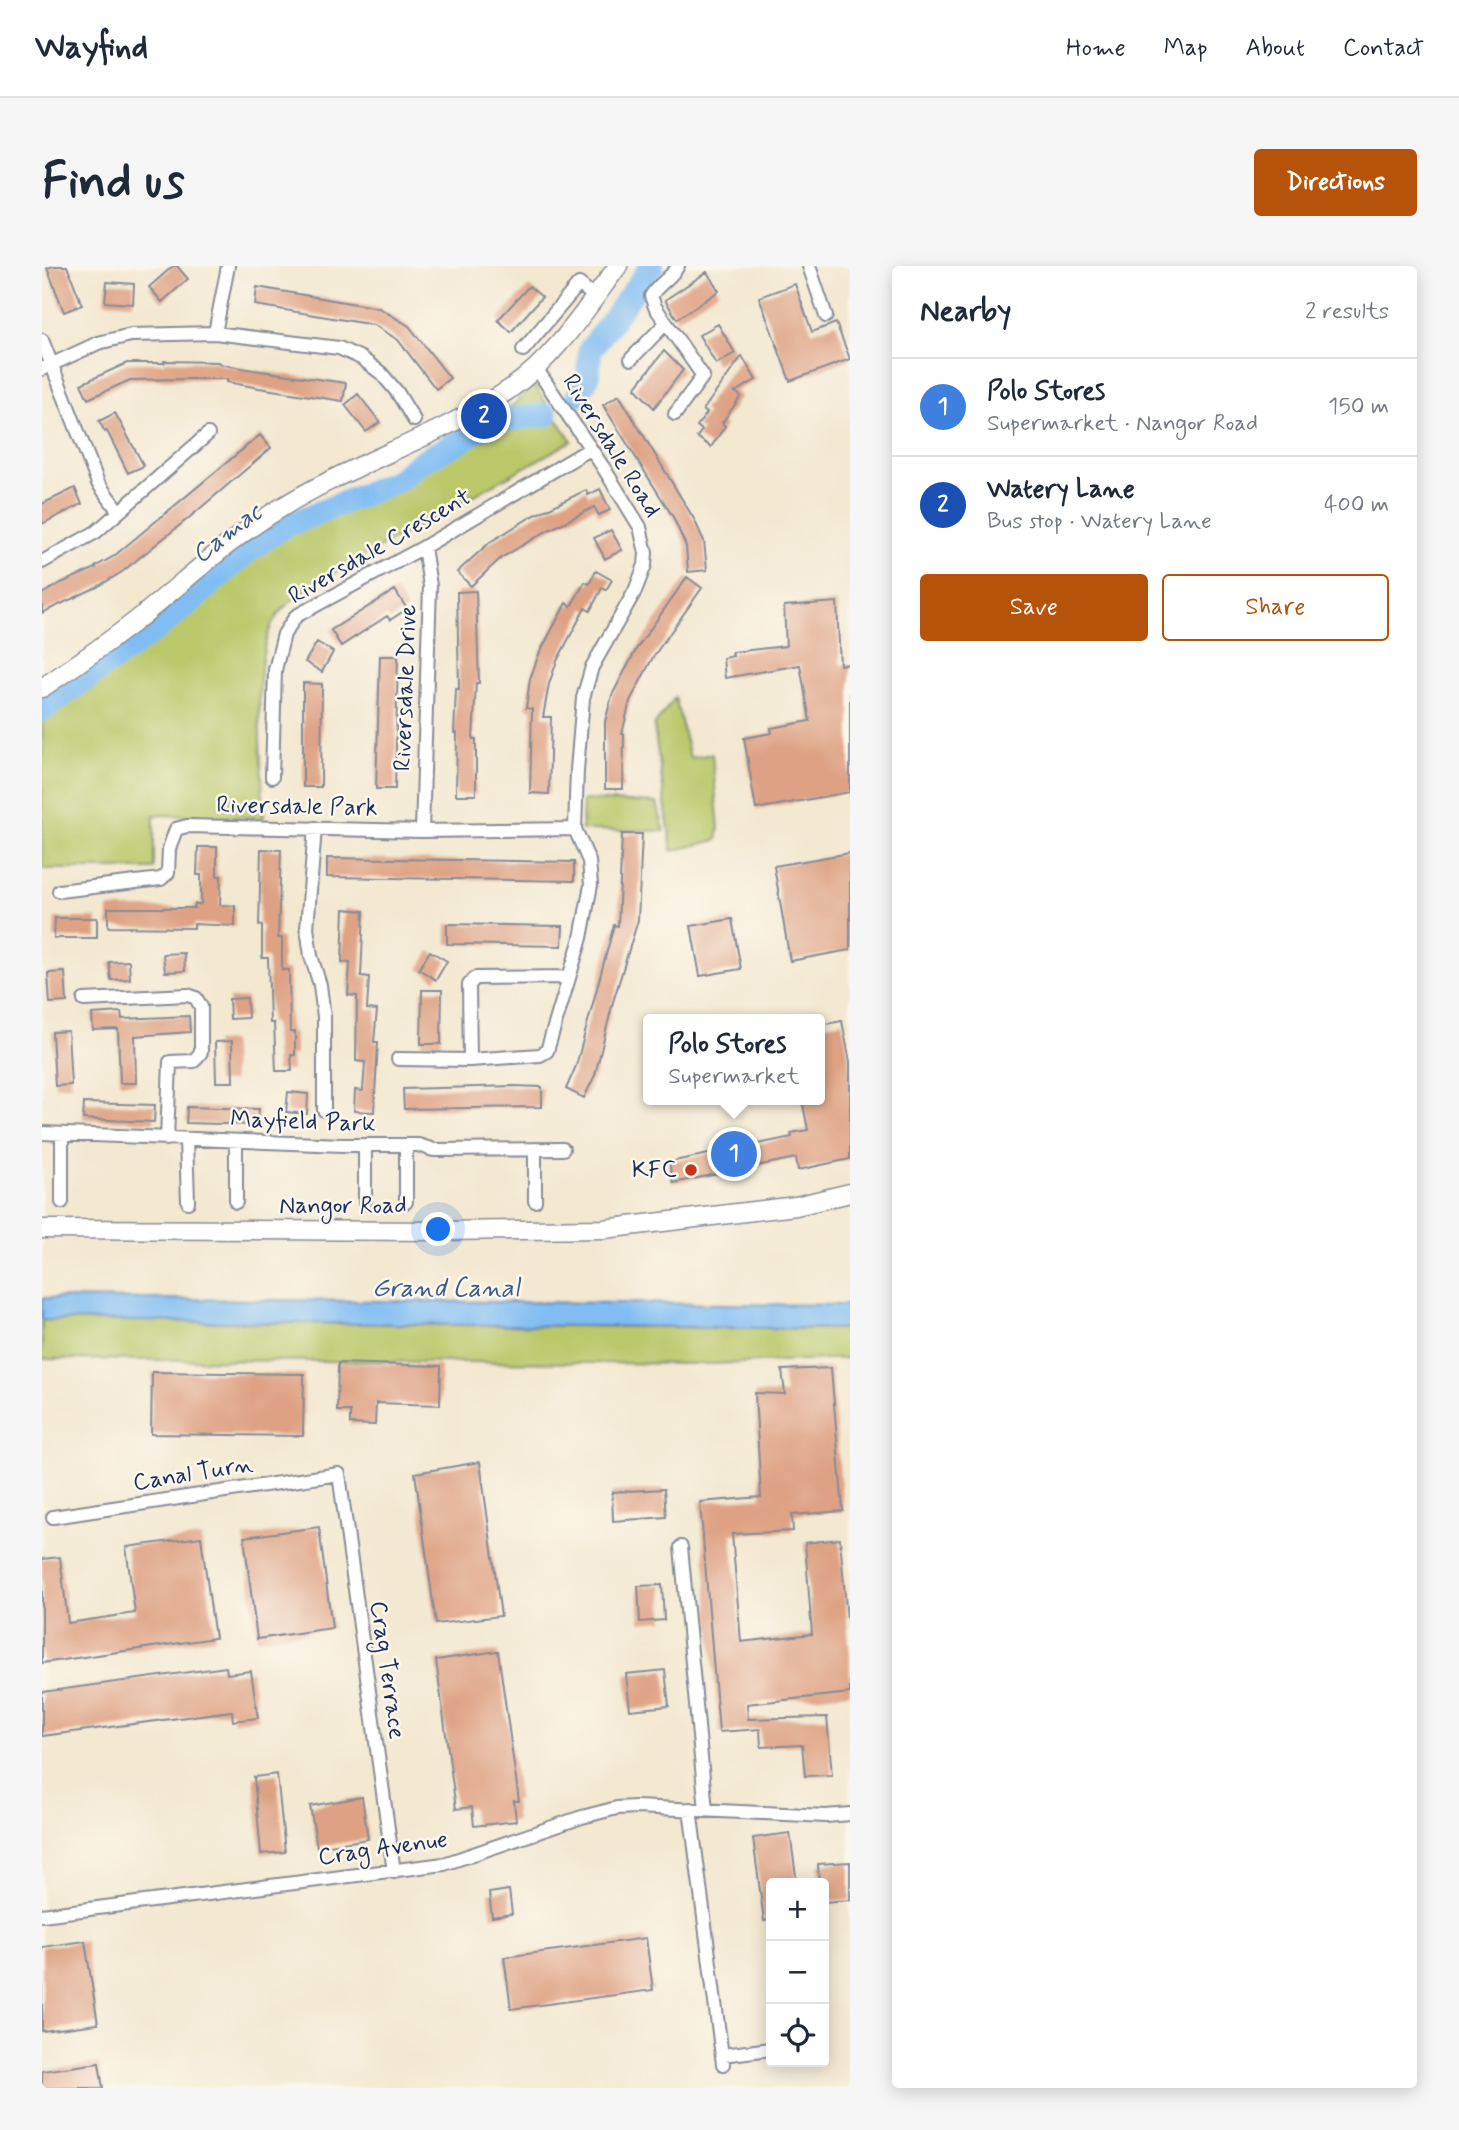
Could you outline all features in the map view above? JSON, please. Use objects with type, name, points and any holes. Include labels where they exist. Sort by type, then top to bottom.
[{"type":"main road","points":[[42,688],[132,624],[279,508],[417,440],[510,389],[536,368],[561,341],[618,266]]},
{"type":"main road","name":"Nangor Road","points":[[42,1229],[604,1229],[796,1206],[850,1194]]},
{"type":"street","points":[[215,334],[228,266]]},
{"type":"street","points":[[675,414],[703,376],[655,307],[652,296],[656,288],[666,281],[678,266]]},
{"type":"street","points":[[809,266],[826,316]]},
{"type":"street","points":[[523,350],[579,284],[594,297]]},
{"type":"street","points":[[631,359],[666,323]]},
{"type":"street","points":[[47,367],[98,343],[122,337],[215,334],[340,348],[361,358],[389,382],[414,420]]},
{"type":"street","points":[[42,340],[47,367],[98,482],[119,513]]},
{"type":"street","name":"Riversdale Road","points":[[536,368],[640,527],[646,553],[645,565],[635,591],[592,667],[583,698],[576,770],[575,829]]},
{"type":"street","points":[[42,562],[96,532],[208,434]]},
{"type":"street","name":"Riversdale Crescent","points":[[272,777],[275,670],[284,634],[296,617],[424,547],[590,449]]},
{"type":"street","name":"Riversdale Drive","points":[[422,831],[430,586],[424,547]]},
{"type":"street","name":"Riversdale Park","points":[[60,891],[161,879],[167,873],[169,849],[176,829],[187,826],[422,831],[575,829]]},
{"type":"street","points":[[315,828],[307,928],[324,1017],[324,1110]]},
{"type":"street","points":[[398,1059],[470,1060],[540,1055],[547,1051],[580,938],[591,885],[589,861],[575,829]]},
{"type":"street","points":[[470,1060],[469,985],[475,978],[569,976]]},
{"type":"street","points":[[84,1000],[188,995],[196,998],[201,1007],[201,1052],[194,1061],[170,1062],[167,1139]]},
{"type":"street","name":"Mayfield Park","points":[[42,1133],[418,1145],[434,1150],[563,1149]]},
{"type":"street","points":[[62,1134],[62,1202]]},
{"type":"street","points":[[186,1139],[188,1202]]},
{"type":"street","points":[[236,1141],[236,1202]]},
{"type":"street","points":[[365,1145],[365,1203]]},
{"type":"street","points":[[405,1145],[406,1202]]},
{"type":"street","points":[[535,1149],[535,1201]]},
{"type":"street","name":"Canal Turn","points":[[53,1517],[339,1474]]},
{"type":"street","name":"Crag Terrace","points":[[339,1474],[394,1872]]},
{"type":"street","points":[[681,1547],[706,1810]]},
{"type":"street","name":"Crag Avenue","points":[[42,1916],[394,1872],[461,1860],[582,1817],[617,1808],[826,1816],[850,1814]]},
{"type":"street","points":[[690,1810],[722,2059],[766,2050]]},
{"type":"green space","points":[[534,385],[572,441],[317,582],[288,604],[274,621],[266,639],[260,688],[264,818],[154,815],[154,869],[42,869],[42,716],[188,610],[281,533],[398,484],[426,464],[466,444],[494,424]]},
{"type":"green space","points":[[675,697],[690,758],[712,754],[719,829],[717,840],[672,851],[654,726]]},
{"type":"green space","points":[[583,800],[657,803],[664,831],[582,830]]},
{"type":"green space","points":[[42,1320],[850,1329],[850,1358],[714,1364],[42,1359]]},
{"type":"water","points":[[42,1298],[850,1305],[850,1329],[42,1320]]},
{"type":"building","points":[[67,266],[82,305],[64,312],[47,268]]},
{"type":"building","points":[[173,266],[177,266],[188,279],[162,302],[149,287]]},
{"type":"building","points":[[707,272],[719,291],[677,319],[665,300]]},
{"type":"building","points":[[107,282],[134,284],[133,304],[105,302]]},
{"type":"building","points":[[795,284],[812,332],[836,323],[850,359],[790,381],[759,297]]},
{"type":"building","points":[[529,286],[542,297],[511,332],[498,320]]},
{"type":"building","points":[[257,287],[379,308],[409,326],[450,378],[436,389],[398,340],[374,325],[255,305]]},
{"type":"building","points":[[718,324],[735,353],[716,364],[699,335]]},
{"type":"building","points":[[664,351],[683,370],[654,408],[635,388]]},
{"type":"building","points":[[742,356],[756,380],[735,392],[741,396],[722,423],[725,426],[711,447],[697,437],[702,430],[697,426],[707,413],[703,410]]},
{"type":"building","points":[[219,362],[253,370],[346,383],[343,401],[227,382],[228,379],[130,380],[88,399],[81,384],[127,363]]},
{"type":"building","points":[[358,394],[380,422],[366,432],[345,405]]},
{"type":"building","points":[[619,395],[694,519],[704,541],[707,570],[688,572],[686,546],[673,517],[603,405]]},
{"type":"building","points":[[115,413],[144,466],[128,473],[107,431],[105,432],[99,421]]},
{"type":"building","points":[[260,435],[271,448],[190,517],[122,572],[42,613],[42,594],[96,568],[114,556]]},
{"type":"building","points":[[75,488],[82,504],[42,524],[42,504]]},
{"type":"building","points":[[600,489],[610,510],[599,515],[594,507],[545,532],[501,558],[471,586],[457,572],[490,542],[531,517],[586,490],[588,495]]},
{"type":"building","points":[[611,530],[622,550],[605,559],[594,538]]},
{"type":"building","points":[[596,571],[612,580],[606,590],[602,588],[590,611],[585,608],[557,661],[549,684],[543,717],[551,717],[549,794],[530,793],[532,709],[526,708],[530,679],[539,654],[566,603],[571,606],[585,582],[589,584]]},
{"type":"building","points":[[687,577],[702,588],[653,657],[630,701],[622,734],[623,789],[605,789],[605,722],[612,695],[637,648]]},
{"type":"building","points":[[395,590],[407,609],[390,620],[387,616],[341,646],[331,630]]},
{"type":"building","points":[[476,591],[479,683],[476,683],[473,739],[476,739],[476,795],[456,795],[457,733],[454,733],[456,689],[459,689],[457,592]]},
{"type":"building","points":[[837,602],[840,665],[850,664],[850,792],[756,809],[744,738],[772,733],[771,728],[810,721],[800,665],[725,678],[723,658],[733,656],[732,652],[786,646],[784,606]]},
{"type":"building","points":[[317,642],[333,652],[322,672],[305,662]]},
{"type":"building","points":[[380,656],[398,656],[395,789],[376,789]]},
{"type":"building","points":[[303,683],[322,684],[321,787],[303,787]]},
{"type":"building","points":[[622,834],[642,834],[638,920],[613,1002],[595,1075],[584,1098],[566,1089],[576,1066],[614,925],[618,926]]},
{"type":"building","points":[[198,847],[217,847],[217,876],[221,876],[220,905],[235,906],[235,926],[194,924],[194,928],[108,927],[108,908],[194,908],[195,904],[201,904],[201,875],[197,875]]},
{"type":"building","points":[[261,849],[281,850],[278,938],[282,938],[282,970],[289,970],[290,1032],[295,1032],[295,1055],[291,1055],[292,1071],[276,1071],[274,1023],[270,1023],[268,958],[262,958],[262,926],[259,925]]},
{"type":"building","points":[[850,853],[850,950],[790,961],[774,866]]},
{"type":"building","points":[[327,858],[574,862],[574,881],[327,877]]},
{"type":"building","points":[[344,909],[364,911],[361,976],[369,977],[367,1009],[377,1010],[374,1112],[354,1111],[355,1090],[363,1091],[365,1062],[356,1061],[357,996],[348,995],[350,962],[342,962]]},
{"type":"building","points":[[55,918],[97,918],[97,938],[54,938]]},
{"type":"building","points":[[732,919],[741,969],[700,976],[691,926]]},
{"type":"building","points":[[447,924],[563,926],[562,946],[447,944]]},
{"type":"building","points":[[430,951],[447,961],[436,980],[419,969]]},
{"type":"building","points":[[184,953],[185,971],[165,972],[163,954]]},
{"type":"building","points":[[129,961],[130,979],[111,980],[109,962]]},
{"type":"building","points":[[65,972],[67,1002],[50,1003],[48,973]]},
{"type":"building","points":[[422,990],[442,990],[441,1044],[421,1044]]},
{"type":"building","points":[[247,998],[248,1018],[230,1019],[229,999]]},
{"type":"building","points":[[121,1012],[122,1019],[189,1016],[190,1032],[135,1036],[136,1083],[120,1083],[118,1029],[93,1030],[92,1014]]},
{"type":"building","points":[[842,1021],[850,1062],[850,1159],[798,1170],[796,1158],[673,1183],[669,1162],[792,1137],[791,1133],[808,1130],[803,1105],[825,1105],[825,1024]]},
{"type":"building","points":[[68,1031],[71,1085],[55,1086],[52,1032]]},
{"type":"building","points":[[232,1041],[233,1082],[216,1082],[215,1042]]},
{"type":"building","points":[[542,1087],[542,1107],[404,1109],[403,1089]]},
{"type":"building","points":[[288,1092],[308,1094],[307,1114],[286,1112]]},
{"type":"building","points":[[84,1103],[155,1105],[154,1122],[83,1119]]},
{"type":"building","points":[[187,1107],[259,1109],[258,1125],[186,1123]]},
{"type":"building","points":[[338,1363],[441,1366],[440,1405],[376,1403],[375,1425],[350,1424],[350,1411],[337,1411]]},
{"type":"building","points":[[831,1368],[843,1511],[792,1515],[793,1531],[732,1534],[741,1642],[812,1634],[805,1543],[840,1539],[850,1654],[850,1693],[747,1704],[748,1719],[827,1717],[832,1775],[805,1776],[802,1745],[761,1747],[760,1729],[719,1732],[700,1502],[761,1497],[755,1393],[785,1394],[782,1370]]},
{"type":"building","points":[[152,1372],[304,1374],[303,1436],[151,1434]]},
{"type":"building","points":[[480,1462],[501,1616],[436,1624],[415,1473]]},
{"type":"building","points":[[664,1489],[666,1517],[613,1521],[612,1492]]},
{"type":"building","points":[[319,1527],[332,1628],[257,1639],[244,1537]]},
{"type":"building","points":[[201,1537],[215,1638],[42,1663],[42,1559],[60,1557],[68,1623],[135,1613],[126,1547]]},
{"type":"building","points":[[662,1585],[664,1620],[640,1622],[638,1586]]},
{"type":"building","points":[[498,1651],[519,1801],[514,1801],[516,1821],[474,1826],[472,1807],[456,1809],[436,1660]]},
{"type":"building","points":[[226,1667],[227,1674],[251,1671],[258,1718],[233,1721],[232,1711],[42,1736],[42,1692]]},
{"type":"building","points":[[665,1670],[669,1706],[630,1710],[626,1674]]},
{"type":"building","points":[[277,1774],[285,1852],[261,1854],[254,1777]]},
{"type":"building","points":[[362,1797],[368,1839],[317,1847],[310,1806]]},
{"type":"building","points":[[790,1833],[796,1878],[766,1878],[766,1921],[764,1921],[753,1838]]},
{"type":"building","points":[[850,1862],[850,1900],[829,1902],[829,1878],[819,1878],[818,1864]]},
{"type":"building","points":[[509,1890],[512,1914],[492,1917],[489,1893]]},
{"type":"building","points":[[646,1938],[653,1990],[511,2009],[504,1957]]},
{"type":"building","points":[[85,1941],[98,2024],[42,2031],[42,1947]]},
{"type":"building","points":[[99,2063],[103,2088],[42,2088],[42,2071]]},
{"type":"waterway","name":"Camac","points":[[578,395],[588,377],[590,350],[652,266]]},
{"type":"waterway","name":"Camac","points":[[42,710],[150,634],[247,552],[281,528],[397,481],[422,461],[493,421],[546,415]]},
{"type":"place","name":"Watery Lane","points":[[484,416]]},
{"type":"place","name":"Polo Stores","points":[[734,1154]]},
{"type":"place","name":"KFC","points":[[691,1170]]},
{"type":"water label","name":"Grand Canal","points":[[446,1289]]}]
